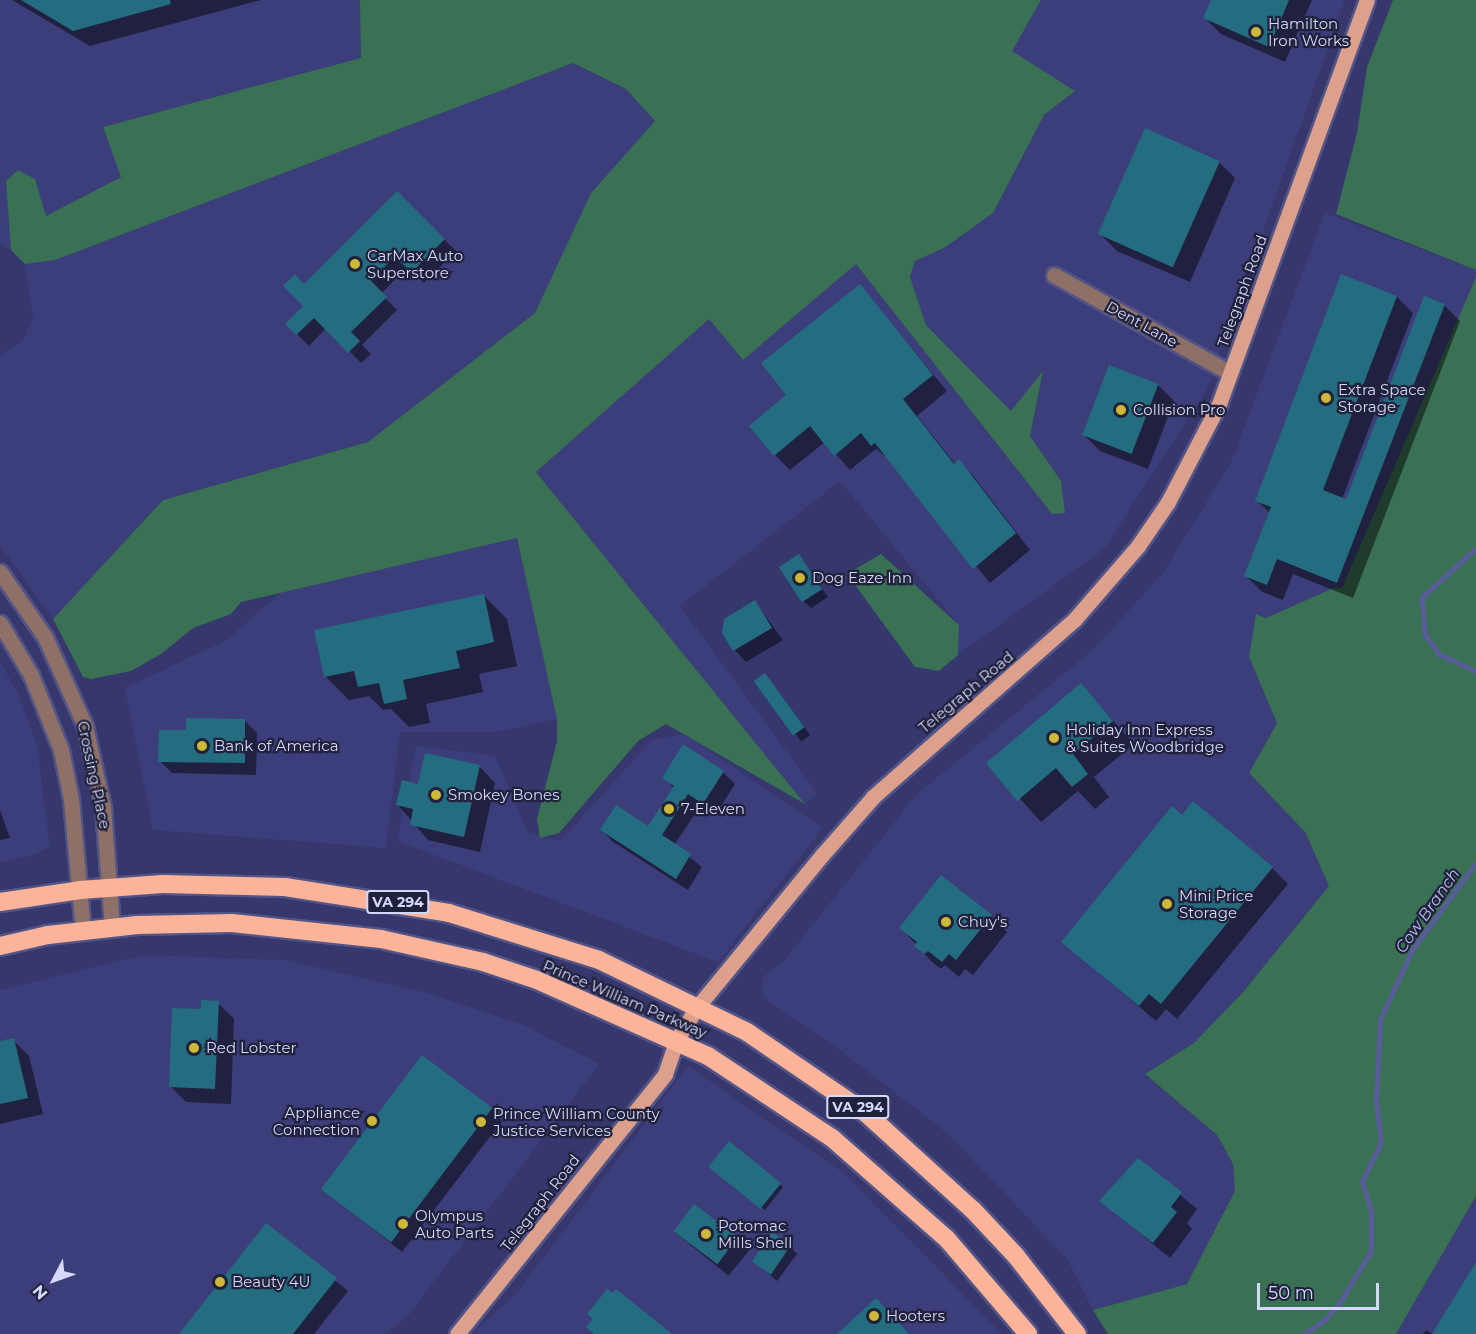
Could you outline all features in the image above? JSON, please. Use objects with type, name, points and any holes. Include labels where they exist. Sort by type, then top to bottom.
[{"type":"highway","name":"Prince William Parkway","points":[[0,903],[110,887],[223,884],[285,887],[395,902],[550,942],[647,980],[699,1006],[813,1074],[908,1148],[1017,1256],[1077,1334]]},
{"type":"highway","name":"Prince William Parkway","points":[[0,946],[112,928],[232,923],[316,930],[432,949],[537,980],[677,1039],[760,1088],[876,1174],[947,1239],[1028,1334]]},
{"type":"main road","name":"Telegraph Road","points":[[457,1334],[665,1074],[677,1039],[699,1006],[873,797],[1036,656],[1095,597],[1168,502],[1198,451],[1230,373],[1367,0]]},
{"type":"street","name":"Dent Lane","points":[[1054,275],[1230,373]]},
{"type":"street","name":"Crossing Place","points":[[0,572],[45,637],[75,697],[101,798],[112,928]]},
{"type":"street","name":"Crossing Place","points":[[0,623],[31,675],[61,750],[71,799],[83,931]]},
{"type":"shaded area","points":[[0,0],[360,0],[362,58],[103,127],[121,177],[45,216],[11,250],[0,243]]},
{"type":"shaded area","points":[[1041,0],[1345,0],[1207,389],[1104,549],[958,655],[959,625],[840,481],[680,606],[817,793],[805,804],[536,472],[709,318],[743,360],[856,264],[1052,514],[1061,481],[1030,436],[1043,372],[1011,411],[926,325],[910,277],[915,261],[944,248],[993,213],[1044,115],[1075,91],[1011,51]]},
{"type":"shaded area","points":[[573,63],[626,89],[655,121],[591,193],[535,313],[368,442],[163,500],[53,619],[0,545],[0,356],[24,339],[33,318],[25,264],[55,260]]},
{"type":"shaded area","points":[[1325,213],[1476,270],[1476,277],[1342,588],[1333,588],[1266,618],[1257,614],[1249,657],[1277,723],[1249,773],[1305,832],[1329,886],[1243,992],[1194,1043],[1145,1074],[1217,1135],[1233,1164],[1236,1191],[1187,1284],[1093,1310],[1068,1260],[947,1133],[840,1050],[769,1002],[762,991],[763,977],[784,961],[916,795],[1094,649],[1162,574],[1231,463]]},
{"type":"shaded area","points":[[513,526],[565,717],[496,732],[400,732],[386,848],[153,830],[125,688],[227,640],[299,576]]},
{"type":"shaded area","points":[[0,661],[20,698],[37,745],[50,847],[31,856],[0,862]]},
{"type":"shaded area","points":[[685,734],[823,828],[718,962],[397,841],[416,746],[495,756],[528,833],[560,841],[652,740]]},
{"type":"shaded area","points":[[143,955],[284,960],[427,993],[524,1025],[599,1064],[407,1317],[385,1334],[0,1334],[0,990]]},
{"type":"shaded area","points":[[688,1066],[844,1173],[1002,1334],[471,1334],[515,1295]]},
{"type":"shaded area","points":[[1476,1196],[1476,1334],[1396,1334]]},
{"type":"green space","points":[[360,0],[1041,0],[1012,51],[1075,91],[1044,115],[993,213],[944,248],[915,261],[910,277],[926,325],[1011,411],[1043,371],[1030,436],[1061,481],[1065,513],[1052,514],[856,264],[743,360],[709,319],[536,472],[805,804],[666,724],[638,741],[559,833],[540,838],[537,819],[557,741],[557,719],[517,538],[241,602],[231,614],[193,628],[161,654],[131,671],[91,679],[83,677],[53,619],[163,500],[368,442],[535,313],[591,193],[655,121],[626,89],[573,63],[55,260],[25,264],[11,250],[6,181],[18,170],[35,179],[46,216],[121,177],[103,127],[361,58]]},
{"type":"green space","points":[[1393,0],[1476,0],[1476,270],[1336,214],[1357,133],[1367,67]]},
{"type":"green space","points":[[1476,277],[1476,1196],[1396,1334],[1108,1334],[1093,1310],[1187,1284],[1235,1191],[1233,1164],[1217,1135],[1145,1074],[1194,1043],[1243,992],[1329,886],[1305,832],[1249,773],[1277,723],[1249,657],[1256,614],[1266,618],[1333,588],[1342,588]]},
{"type":"green space","points":[[881,554],[959,625],[958,655],[939,671],[915,667],[847,574]]},
{"type":"building","points":[[21,0],[170,0],[171,4],[73,31]]},
{"type":"building","name":"Hamilton Iron Works","points":[[1211,0],[1289,0],[1269,47],[1203,18]]},
{"type":"building","points":[[1145,128],[1220,161],[1173,267],[1098,234]]},
{"type":"building","name":"CarMax Auto Superstore","points":[[397,191],[445,239],[412,272],[394,257],[371,281],[387,297],[351,332],[360,341],[348,353],[314,318],[296,335],[285,324],[303,306],[283,286],[295,274],[304,284]]},
{"type":"building","name":"Extra Space Storage","points":[[1341,274],[1397,296],[1323,490],[1346,499],[1424,296],[1445,304],[1337,583],[1277,559],[1267,585],[1244,576],[1271,507],[1255,501]]},
{"type":"building","points":[[860,284],[933,375],[903,399],[954,464],[959,459],[1016,533],[973,569],[875,443],[871,446],[861,433],[834,456],[810,426],[774,456],[749,426],[786,395],[761,363]]},
{"type":"building","name":"Collision Pro","points":[[1109,365],[1158,384],[1132,454],[1082,435]]},
{"type":"building","name":"Dog Eaze Inn","points":[[799,554],[822,589],[802,602],[779,567]]},
{"type":"building","points":[[484,594],[494,642],[456,651],[460,668],[403,680],[407,699],[384,704],[379,683],[358,687],[354,671],[324,677],[314,630]]},
{"type":"building","points":[[755,600],[772,628],[733,651],[722,633],[724,619]]},
{"type":"building","points":[[765,673],[804,727],[793,735],[754,681]]},
{"type":"building","name":"Holiday Inn Express & Suites Woodbridge","points":[[1081,683],[1113,721],[1073,754],[1088,774],[1072,787],[1056,768],[1017,801],[986,763]]},
{"type":"building","name":"Bank of America","points":[[186,718],[245,719],[245,763],[158,762],[159,730],[186,730]]},
{"type":"building","name":"7-Eleven","points":[[683,744],[724,771],[703,804],[688,794],[662,835],[691,854],[676,879],[600,830],[616,805],[648,826],[674,786],[662,778]]},
{"type":"building","name":"Smokey Bones","points":[[425,753],[480,765],[464,837],[410,825],[413,809],[396,805],[402,780],[418,784]]},
{"type":"building","name":"Mini Price Storage","points":[[1193,801],[1273,867],[1161,1004],[1149,994],[1139,1006],[1061,942],[1172,806],[1182,815]]},
{"type":"building","name":"Chuy's","points":[[941,875],[992,915],[956,960],[949,954],[942,962],[928,951],[924,954],[914,946],[917,942],[899,928]]},
{"type":"building","name":"Red Lobster","points":[[201,1000],[219,1001],[215,1089],[169,1087],[172,1008],[201,1009]]},
{"type":"building","points":[[14,1038],[28,1098],[0,1104],[0,1041]]},
{"type":"building","points":[[422,1055],[492,1108],[391,1242],[321,1189]]},
{"type":"building","points":[[729,1141],[781,1183],[760,1209],[708,1167]]},
{"type":"building","points":[[1138,1158],[1182,1192],[1171,1207],[1177,1212],[1153,1243],[1099,1201]]},
{"type":"building","name":"Potomac Mills Shell","points":[[694,1204],[738,1237],[717,1264],[674,1231]]},
{"type":"building","points":[[266,1223],[337,1278],[293,1334],[179,1334]]},
{"type":"building","points":[[772,1232],[791,1245],[771,1275],[752,1262]]},
{"type":"building","points":[[1476,1262],[1476,1334],[1432,1334]]},
{"type":"building","points":[[607,1289],[612,1293],[616,1289],[672,1334],[594,1334],[586,1327],[593,1319],[587,1314]]},
{"type":"building","name":"Hooters","points":[[876,1298],[909,1334],[837,1334]]},
{"type":"waterway","name":"Cow Branch","points":[[1476,549],[1422,598],[1425,634],[1439,654],[1476,671]]},
{"type":"waterway","name":"Cow Branch","points":[[1304,1334],[1325,1320],[1339,1304],[1371,1251],[1371,1211],[1362,1182],[1381,1142],[1376,1102],[1380,1020],[1412,950],[1476,863]]},
{"type":"place","name":"Hamilton Iron Works","points":[[1256,32]]},
{"type":"place","name":"CarMax Auto Superstore","points":[[355,264]]},
{"type":"place","name":"Extra Space Storage","points":[[1326,398]]},
{"type":"place","name":"Collision Pro","points":[[1121,410]]},
{"type":"place","name":"Dog Eaze Inn","points":[[800,578]]},
{"type":"place","name":"Holiday Inn Express & Suites Woodbridge","points":[[1054,738]]},
{"type":"place","name":"Bank of America","points":[[202,746]]},
{"type":"place","name":"Smokey Bones","points":[[436,795]]},
{"type":"place","name":"7-Eleven","points":[[669,809]]},
{"type":"place","name":"Mini Price Storage","points":[[1167,904]]},
{"type":"place","name":"Chuy's","points":[[946,922]]},
{"type":"place","name":"Red Lobster","points":[[194,1048]]},
{"type":"place","name":"Appliance Connection","points":[[372,1121]]},
{"type":"place","name":"Prince William County Justice Services","points":[[481,1122]]},
{"type":"place","name":"Olympus Auto Parts","points":[[403,1224]]},
{"type":"place","name":"Potomac Mills Shell","points":[[706,1234]]},
{"type":"place","name":"Beauty 4U","points":[[220,1282]]},
{"type":"place","name":"Hooters","points":[[874,1316]]}]
